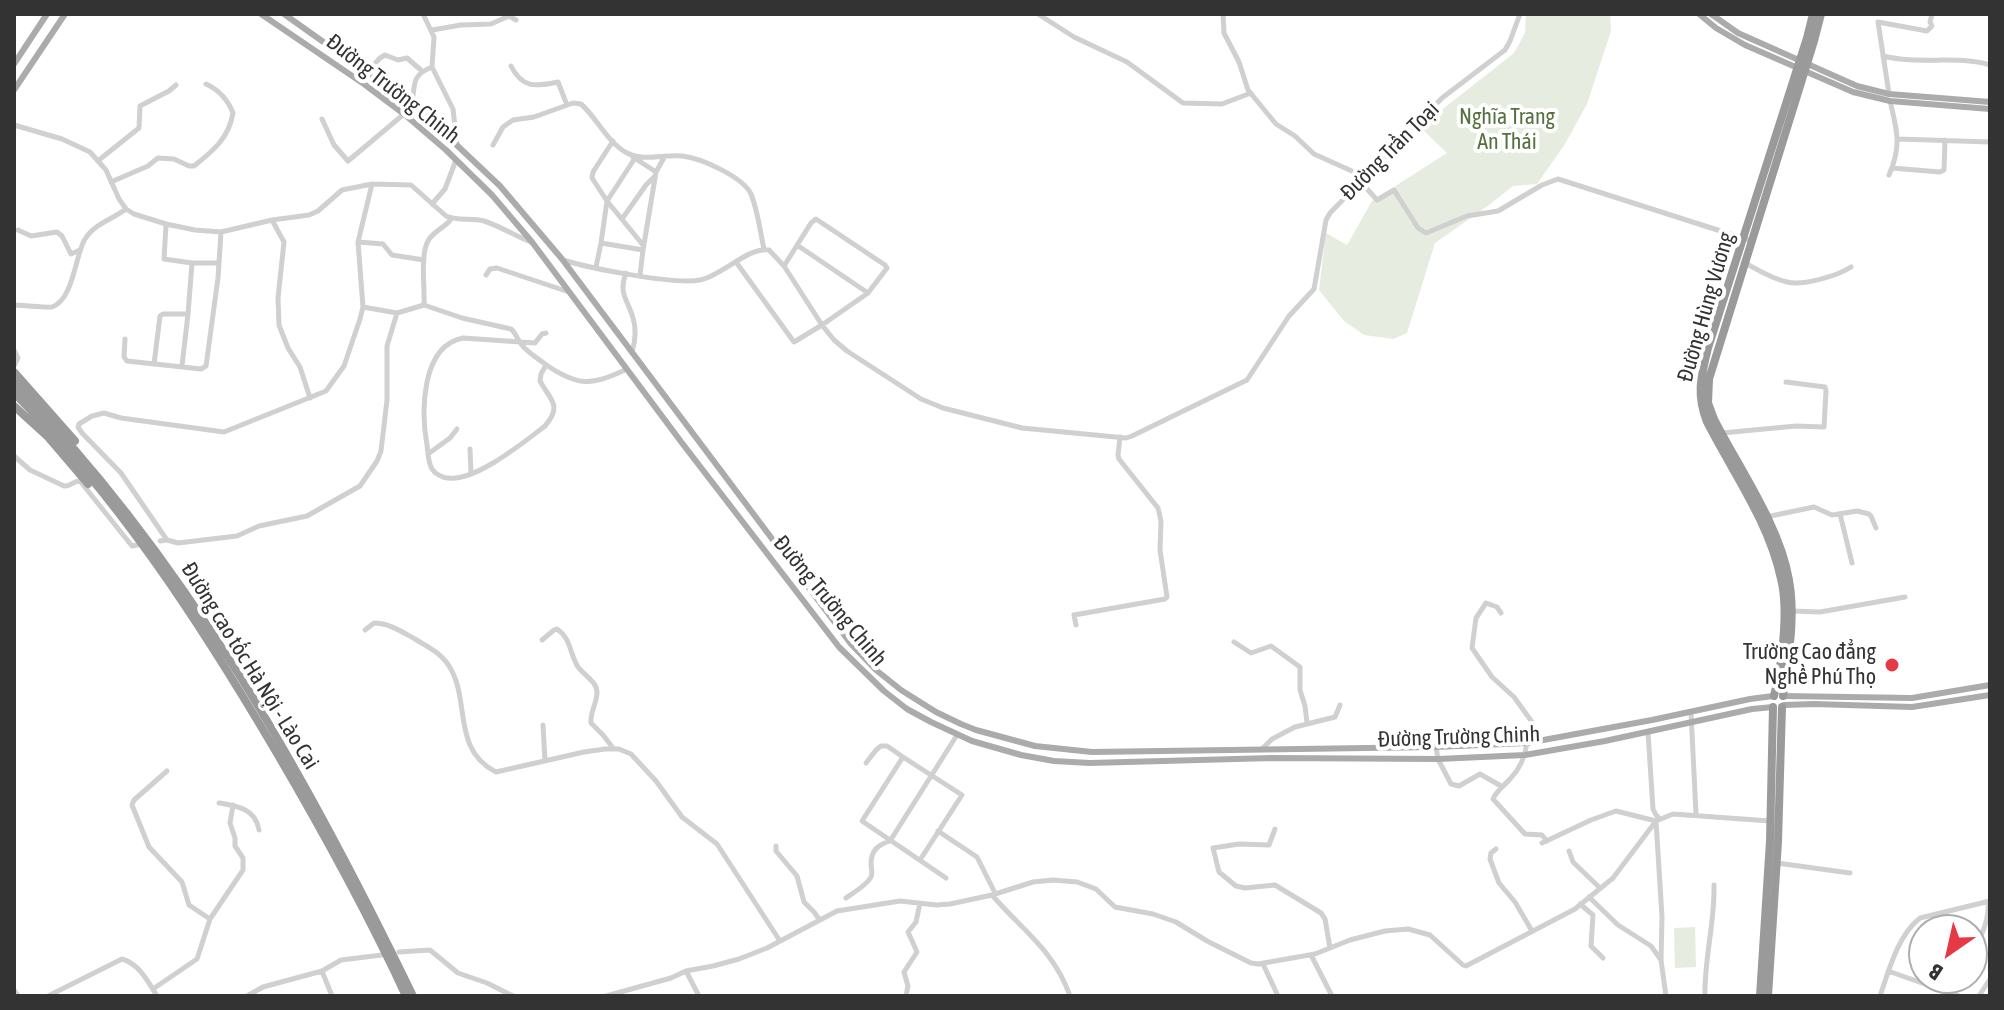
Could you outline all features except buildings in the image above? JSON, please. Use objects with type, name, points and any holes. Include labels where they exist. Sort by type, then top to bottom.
[{"type":"highway","name":"Đường Hùng Vương","points":[[1802,67],[1813,14]]},
{"type":"highway","name":"Đường Hùng Vương","points":[[1768,996],[1777,863],[1778,701],[1789,648],[1789,581],[1782,553],[1766,517],[1701,405],[1701,378],[1708,348],[1748,240],[1821,14]]},
{"type":"highway","name":"Đường Hùng Vương","points":[[1748,240],[1745,263],[1707,388],[1717,433],[1763,527],[1782,582],[1784,619],[1760,996]]},
{"type":"highway","points":[[14,369],[69,433],[99,479]]},
{"type":"highway","name":"Đường cao tốc Hà Nội - Lào Cai","points":[[14,384],[54,424],[137,525],[209,629],[345,858],[413,996]]},
{"type":"highway","name":"Đường cao tốc Hà Nội - Lào Cai","points":[[14,393],[50,429],[124,520],[204,633],[340,865],[406,996]]},
{"type":"highway","points":[[14,406],[47,436],[94,491],[124,520]]},
{"type":"main road","points":[[14,64],[47,14]]},
{"type":"main road","points":[[14,90],[65,14]]},
{"type":"main road","name":"Đường Trường Chinh","points":[[261,14],[404,114],[492,195],[532,242],[840,648],[895,700],[957,735],[1001,750],[1054,761],[1090,763],[1525,755],[1648,732],[1778,701],[1912,698],[1990,685]]},
{"type":"main road","name":"Đường Trường Chinh","points":[[284,14],[412,105],[500,186],[562,259],[849,641],[889,681],[914,699],[961,724],[1004,738],[1055,749],[1092,752],[1436,747],[1527,743],[1750,699],[1912,707],[1990,695]]},
{"type":"main road","points":[[1699,14],[1732,38],[1802,67]]},
{"type":"main road","points":[[1711,14],[1738,33],[1842,89],[1990,109]]},
{"type":"main road","points":[[355,78],[364,70]]},
{"type":"main road","points":[[1936,101],[1990,102]]},
{"type":"main road","points":[[593,324],[605,316]]},
{"type":"main road","points":[[840,648],[849,641]]},
{"type":"main road","points":[[1001,750],[1004,738]]},
{"type":"street","points":[[423,14],[434,40],[432,67],[453,109],[457,145]]},
{"type":"street","points":[[1038,14],[1074,37],[1127,62],[1183,103],[1222,104],[1251,93]]},
{"type":"street","points":[[1223,14],[1226,39],[1251,93],[1276,124],[1314,154],[1362,179],[1377,200],[1394,190],[1423,233],[1467,216],[1498,211],[1558,179],[1748,240]]},
{"type":"street","name":"Đường Trần Toại","points":[[764,249],[774,254],[784,266],[834,340],[932,405],[1022,428],[1126,438],[1140,434],[1247,380],[1289,316],[1314,289],[1326,220],[1335,206],[1442,98],[1505,50],[1520,14]]},
{"type":"street","points":[[1932,14],[1932,26],[1927,31],[1878,22],[1884,96],[1898,139],[1890,172],[1944,170],[1945,140]]},
{"type":"street","points":[[432,30],[491,24],[509,16],[516,20]]},
{"type":"street","points":[[364,70],[385,55],[398,60],[406,57],[422,71]]},
{"type":"street","points":[[1883,56],[1910,61],[1979,62],[1990,65]]},
{"type":"street","points":[[511,66],[525,83],[558,82],[567,105]]},
{"type":"street","points":[[412,105],[416,77],[432,67]]},
{"type":"street","points":[[111,182],[158,158],[174,159],[194,166],[216,149],[233,113],[219,92],[206,84]]},
{"type":"street","points":[[99,160],[139,128],[140,106],[176,85]]},
{"type":"street","points":[[493,145],[509,122],[576,103],[582,105],[613,141],[655,174]]},
{"type":"street","points":[[322,119],[334,145],[348,161],[404,114]]},
{"type":"street","points":[[14,125],[84,149],[99,160],[126,209],[166,224],[221,232],[314,213],[340,191],[354,186],[411,185],[441,214],[451,219],[484,221],[532,242]]},
{"type":"street","points":[[1898,139],[1990,142]]},
{"type":"street","points":[[613,141],[591,175],[643,248]]},
{"type":"street","points":[[562,259],[626,273],[696,281],[764,249],[752,197],[746,187],[720,169],[682,156],[632,156]]},
{"type":"street","points":[[596,267],[607,201],[632,156]]},
{"type":"street","points":[[622,219],[665,156]]},
{"type":"street","points":[[432,204],[445,189],[456,160]]},
{"type":"street","points":[[640,275],[655,174]]},
{"type":"street","points":[[372,184],[358,242],[363,307],[344,366],[328,390],[223,433],[104,413],[80,422],[79,429],[121,473],[163,541],[178,543],[235,537],[259,526],[307,516],[360,486],[377,461],[387,400],[387,346],[397,313]]},
{"type":"street","points":[[14,305],[48,308],[55,305],[75,273],[84,240],[93,230],[126,209]]},
{"type":"street","points":[[424,305],[424,260],[428,241],[451,219]]},
{"type":"street","points":[[736,262],[792,341],[796,342],[868,293],[887,268],[816,219],[784,266]]},
{"type":"street","points":[[272,220],[284,247],[278,298],[279,325],[300,367],[310,398]]},
{"type":"street","points":[[166,224],[164,259],[219,263]]},
{"type":"street","points":[[18,230],[31,236],[57,232],[71,254],[80,250]]},
{"type":"street","points":[[634,234],[646,231]]},
{"type":"street","points":[[125,339],[125,359],[131,362],[203,369],[208,363],[221,232]]},
{"type":"street","points":[[358,242],[383,244],[392,255],[424,260]]},
{"type":"street","points":[[601,243],[643,248]]},
{"type":"street","points":[[797,245],[868,293]]},
{"type":"street","points":[[182,366],[192,263]]},
{"type":"street","points":[[1745,263],[1792,283],[1831,276],[1851,267]]},
{"type":"street","points":[[486,275],[490,269],[497,268],[570,293]]},
{"type":"street","points":[[626,273],[622,286],[633,318],[635,339],[632,353]]},
{"type":"street","points":[[363,307],[397,313],[424,305],[462,318],[511,329],[519,343],[546,365],[576,381],[602,379],[627,369]]},
{"type":"street","points":[[154,364],[161,315],[188,314]]},
{"type":"street","points":[[546,333],[537,343],[463,338],[442,350],[432,368],[425,395],[425,427],[432,469],[448,478],[471,474],[538,431],[551,418],[554,410],[553,402],[540,381],[546,365]]},
{"type":"street","points":[[14,350],[18,358],[14,369]]},
{"type":"street","points":[[1717,433],[1779,427],[1824,427],[1825,387],[1786,382]]},
{"type":"street","points":[[428,454],[448,441],[457,429]]},
{"type":"street","points":[[1076,625],[1074,615],[1167,597],[1160,550],[1159,511],[1119,459],[1120,437]]},
{"type":"street","points":[[470,449],[471,474]]},
{"type":"street","points":[[14,456],[30,470],[64,486],[80,481],[132,546],[142,544]]},
{"type":"street","points":[[1766,517],[1814,507],[1832,515],[1857,511],[1869,514],[1876,528]]},
{"type":"street","points":[[1840,514],[1852,563]]},
{"type":"street","points":[[1791,611],[1818,612],[1905,597]]},
{"type":"street","points":[[1501,613],[1497,607],[1486,603],[1476,618],[1472,648],[1492,677],[1514,697],[1532,722],[1540,741]]},
{"type":"street","points":[[365,630],[374,623],[389,626],[431,648],[443,659],[454,676],[468,742],[491,770],[500,772],[613,748],[631,754],[652,775],[682,817],[717,844],[780,941]]},
{"type":"street","points":[[542,640],[557,629],[564,634],[578,667],[596,687],[591,723],[613,748]]},
{"type":"street","points":[[1234,642],[1251,653],[1271,646],[1299,665],[1300,690],[1307,723]]},
{"type":"street","points":[[1263,748],[1272,739],[1295,727],[1333,718],[1340,705]]},
{"type":"street","points":[[1691,712],[1696,814]]},
{"type":"street","points":[[543,725],[545,761]]},
{"type":"street","points":[[1648,732],[1653,809],[1658,820],[1661,960],[1666,996]]},
{"type":"street","points":[[846,898],[870,879],[873,853],[878,845],[890,841],[957,735]]},
{"type":"street","points":[[1527,743],[1525,755],[1514,776],[1494,796],[1494,802],[1525,834],[1542,835],[1544,842],[1616,811],[1658,820]]},
{"type":"street","points":[[866,763],[876,750],[887,746],[962,795],[920,860]]},
{"type":"street","points":[[1436,747],[1448,782],[1454,786],[1480,774],[1501,786]]},
{"type":"street","points":[[903,757],[862,821],[946,878]]},
{"type":"street","points":[[167,771],[132,805],[145,840],[182,882],[189,905],[210,919]]},
{"type":"street","points":[[219,803],[233,805],[253,815],[259,830]]},
{"type":"street","points":[[153,989],[197,959],[210,919],[244,866],[230,823],[233,805]]},
{"type":"street","points":[[606,996],[686,971],[739,959],[837,911],[900,901],[950,904],[1043,880],[1086,884],[1115,907],[1167,918],[1251,963],[1263,964],[1311,955],[1350,940],[1385,931],[1411,929],[1430,935],[1466,966],[1580,904],[1613,878],[1658,820],[1673,814],[1696,814],[1771,821]]},
{"type":"street","points":[[1275,829],[1269,845],[1239,844],[1213,848],[1217,868],[1236,886],[1275,885],[1312,906],[1324,917],[1330,948]]},
{"type":"street","points":[[938,831],[976,856],[994,894],[1050,956],[1070,996]]},
{"type":"street","points":[[776,846],[776,851],[797,876],[804,902],[819,919]]},
{"type":"street","points":[[1496,849],[1490,859],[1499,883],[1515,902],[1532,931]]},
{"type":"street","points":[[1569,851],[1573,862],[1600,888]]},
{"type":"street","points":[[1777,863],[1850,873]]},
{"type":"street","points":[[1705,996],[1704,971],[1714,907],[1714,885]]},
{"type":"street","points":[[1589,897],[1618,925],[1647,942],[1661,960]]},
{"type":"street","points":[[1880,996],[1888,971],[1909,928],[1920,918],[1989,901],[1988,923]]},
{"type":"street","points":[[906,996],[908,986],[904,972],[917,952],[908,932],[916,922],[920,903]]},
{"type":"street","points":[[1580,904],[1593,915],[1591,946],[1603,958]]},
{"type":"street","points":[[399,952],[430,950],[458,973],[513,996]]},
{"type":"street","points":[[247,996],[263,987],[322,971],[341,960],[382,955]]},
{"type":"street","points":[[1311,955],[1332,996]]},
{"type":"street","points":[[48,996],[122,959],[137,968],[157,996]]},
{"type":"street","points":[[1263,964],[1278,996]]},
{"type":"street","points":[[322,971],[332,996]]},
{"type":"street","points":[[686,971],[699,996]]},
{"type":"street","points":[[1888,971],[1956,995]]},
{"type":"street","points":[[1979,996],[1990,979]]},
{"type":"street","points":[[14,990],[18,996]]},
{"type":"green space","name":"Nghĩa Trang An Thái","points":[[1526,14],[1610,14],[1611,31],[1587,104],[1565,144],[1537,184],[1513,186],[1435,243],[1407,333],[1393,339],[1364,335],[1344,321],[1319,290],[1326,233],[1347,245],[1372,201],[1447,153],[1420,127],[1514,53],[1525,33]]},
{"type":"green space","points":[[1695,927],[1696,967],[1675,968],[1674,928]]},
{"type":"place","name":"Trường Cao đẳng Nghề Phú Thọ","points":[[1892,665]]}]
